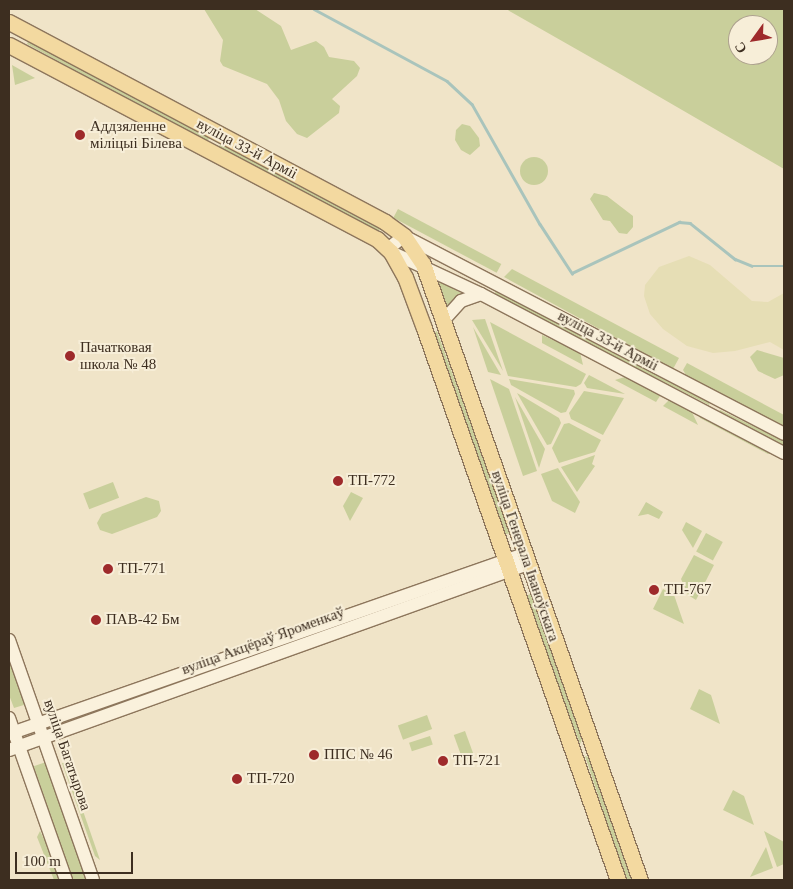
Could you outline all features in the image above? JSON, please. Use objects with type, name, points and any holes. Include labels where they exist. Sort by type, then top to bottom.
[{"type":"main road","name":"вуліца 33-й Арміі","points":[[9,22],[385,222],[404,236]]},
{"type":"main road","name":"вуліца 33-й Арміі","points":[[9,45],[377,240],[390,250]]},
{"type":"main road","points":[[199,146],[212,142],[213,134],[210,129]]},
{"type":"main road","points":[[217,156],[215,144],[227,138]]},
{"type":"main road","name":"вуліца Генерала Іваноўскага","points":[[404,236],[423,264],[640,880]]},
{"type":"main road","name":"вуліца Генерала Іваноўскага","points":[[390,250],[405,277],[420,318],[618,880]]},
{"type":"main road","points":[[420,318],[441,316]]},
{"type":"main road","points":[[569,744],[582,747],[589,737]]},
{"type":"main road","points":[[576,765],[578,756],[584,752],[590,752],[597,758]]},
{"type":"street","points":[[390,250],[404,236]]},
{"type":"street","name":"вуліца 33-й Арміі","points":[[404,236],[784,434]]},
{"type":"street","name":"вуліца 33-й Арміі","points":[[390,250],[423,264],[784,453]]},
{"type":"street","points":[[441,316],[461,301],[481,294]]},
{"type":"street","points":[[702,409],[712,406],[710,396]]},
{"type":"street","points":[[719,418],[716,408],[727,404]]},
{"type":"street","name":"вуліца Акцёраў Яроменкаў","points":[[11,733],[526,559]]},
{"type":"street","name":"вуліца Акцёраў Яроменкаў","points":[[14,748],[506,566]]},
{"type":"street","name":"вуліца Багатырова","points":[[9,640],[93,880]]},
{"type":"street","points":[[9,718],[14,748],[66,880]]},
{"type":"shaded area","points":[[689,256],[710,265],[752,301],[768,302],[784,293],[784,350],[770,342],[735,351],[713,353],[687,346],[663,329],[650,314],[644,296],[645,285],[659,267]]},
{"type":"green space","points":[[204,9],[255,9],[281,26],[291,50],[316,41],[324,47],[329,57],[354,61],[360,68],[357,76],[332,99],[340,106],[339,113],[307,138],[297,134],[286,121],[279,100],[267,84],[223,66],[220,61],[223,40]]},
{"type":"green space","points":[[506,9],[784,9],[784,169],[620,74]]},
{"type":"green space","points":[[29,39],[208,135],[209,139],[205,142],[27,44]]},
{"type":"green space","points":[[12,65],[35,78],[15,85]]},
{"type":"green space","points":[[462,124],[470,126],[479,138],[480,146],[470,155],[461,150],[455,140],[456,130]]},
{"type":"green space","points":[[221,144],[380,229],[377,234],[218,147]]},
{"type":"green space","points":[[534,157],[544,161],[548,171],[544,181],[534,185],[524,181],[520,171],[524,161]]},
{"type":"green space","points":[[594,193],[607,196],[633,216],[633,227],[627,234],[619,233],[610,221],[603,220],[590,199]]},
{"type":"green space","points":[[398,209],[501,264],[497,273],[393,218]]},
{"type":"green space","points":[[512,269],[679,358],[673,369],[504,277]]},
{"type":"green space","points":[[437,280],[463,294],[447,311]]},
{"type":"green space","points":[[496,291],[710,402],[709,405],[494,295]]},
{"type":"green space","points":[[485,319],[503,371],[472,320]]},
{"type":"green space","points":[[490,322],[586,374],[581,384],[576,387],[508,376]]},
{"type":"green space","points":[[473,327],[501,375],[488,372]]},
{"type":"green space","points":[[437,331],[510,533],[504,535],[433,334]]},
{"type":"green space","points":[[542,335],[580,352],[583,365],[542,343]]},
{"type":"green space","points":[[757,350],[784,358],[784,375],[775,379],[758,371],[750,357]]},
{"type":"green space","points":[[687,363],[784,415],[784,428],[686,375],[683,370]]},
{"type":"green space","points":[[589,375],[625,394],[587,388],[584,383]]},
{"type":"green space","points":[[628,376],[658,391],[660,396],[656,402],[615,380]]},
{"type":"green space","points":[[490,379],[509,389],[537,471],[523,476]]},
{"type":"green space","points":[[509,379],[574,390],[575,394],[566,412],[561,413],[511,385]]},
{"type":"green space","points":[[584,391],[624,398],[603,435],[571,419],[569,413]]},
{"type":"green space","points":[[517,393],[559,418],[561,423],[551,444],[547,445]]},
{"type":"green space","points":[[515,397],[545,449],[539,468]]},
{"type":"green space","points":[[670,399],[691,410],[698,425],[663,406]]},
{"type":"green space","points":[[720,410],[784,441],[784,447],[718,413]]},
{"type":"green space","points":[[698,414],[773,453],[768,454],[700,418]]},
{"type":"green space","points":[[569,423],[601,440],[595,452],[559,463],[552,448],[564,424]]},
{"type":"green space","points":[[595,455],[592,464],[595,466],[577,492],[561,467]]},
{"type":"green space","points":[[558,468],[580,502],[575,513],[552,501],[541,474]]},
{"type":"green space","points":[[113,482],[119,498],[89,509],[83,493]]},
{"type":"green space","points":[[351,492],[363,498],[350,521],[343,506]]},
{"type":"green space","points":[[146,497],[159,501],[161,511],[157,517],[112,534],[100,530],[97,523],[102,514]]},
{"type":"green space","points":[[646,502],[663,512],[659,519],[648,514],[638,516]]},
{"type":"green space","points":[[686,522],[702,531],[693,548],[682,530]]},
{"type":"green space","points":[[706,533],[723,542],[713,560],[696,552]]},
{"type":"green space","points":[[694,555],[714,565],[696,600],[688,595],[681,579]]},
{"type":"green space","points":[[663,589],[674,595],[684,624],[653,609]]},
{"type":"green space","points":[[531,594],[582,739],[580,744],[525,596]]},
{"type":"green space","points":[[9,656],[27,704],[14,708],[9,695]]},
{"type":"green space","points":[[699,689],[711,695],[720,724],[690,709]]},
{"type":"green space","points":[[427,715],[432,729],[403,740],[398,726]]},
{"type":"green space","points":[[465,731],[474,756],[463,760],[454,735]]},
{"type":"green space","points":[[430,736],[433,745],[412,751],[409,743]]},
{"type":"green space","points":[[585,756],[589,757],[633,880],[626,880]]},
{"type":"green space","points":[[46,762],[87,880],[73,880],[34,766]]},
{"type":"green space","points":[[66,762],[100,860],[95,856],[62,763]]},
{"type":"green space","points":[[733,790],[744,796],[754,825],[723,810]]},
{"type":"green space","points":[[40,831],[62,880],[54,880],[37,837]]},
{"type":"green space","points":[[764,831],[784,842],[784,864],[777,867]]},
{"type":"green space","points":[[766,847],[773,868],[750,877]]},
{"type":"waterway","points":[[314,9],[447,81],[472,104],[540,224],[572,273],[679,222],[690,223],[735,259],[752,266],[784,266]]},
{"type":"place","name":"Аддзяленне міліцыі Білева","points":[[80,135]]},
{"type":"place","name":"Пачатковая школа № 48","points":[[70,356]]},
{"type":"place","name":"ТП-772","points":[[338,481]]},
{"type":"place","name":"ТП-771","points":[[108,569]]},
{"type":"place","name":"ТП-767","points":[[654,590]]},
{"type":"place","name":"ПАВ-42 Бм","points":[[96,620]]},
{"type":"place","name":"ППС № 46","points":[[314,755]]},
{"type":"place","name":"ТП-721","points":[[443,761]]},
{"type":"place","name":"ТП-720","points":[[237,779]]}]
